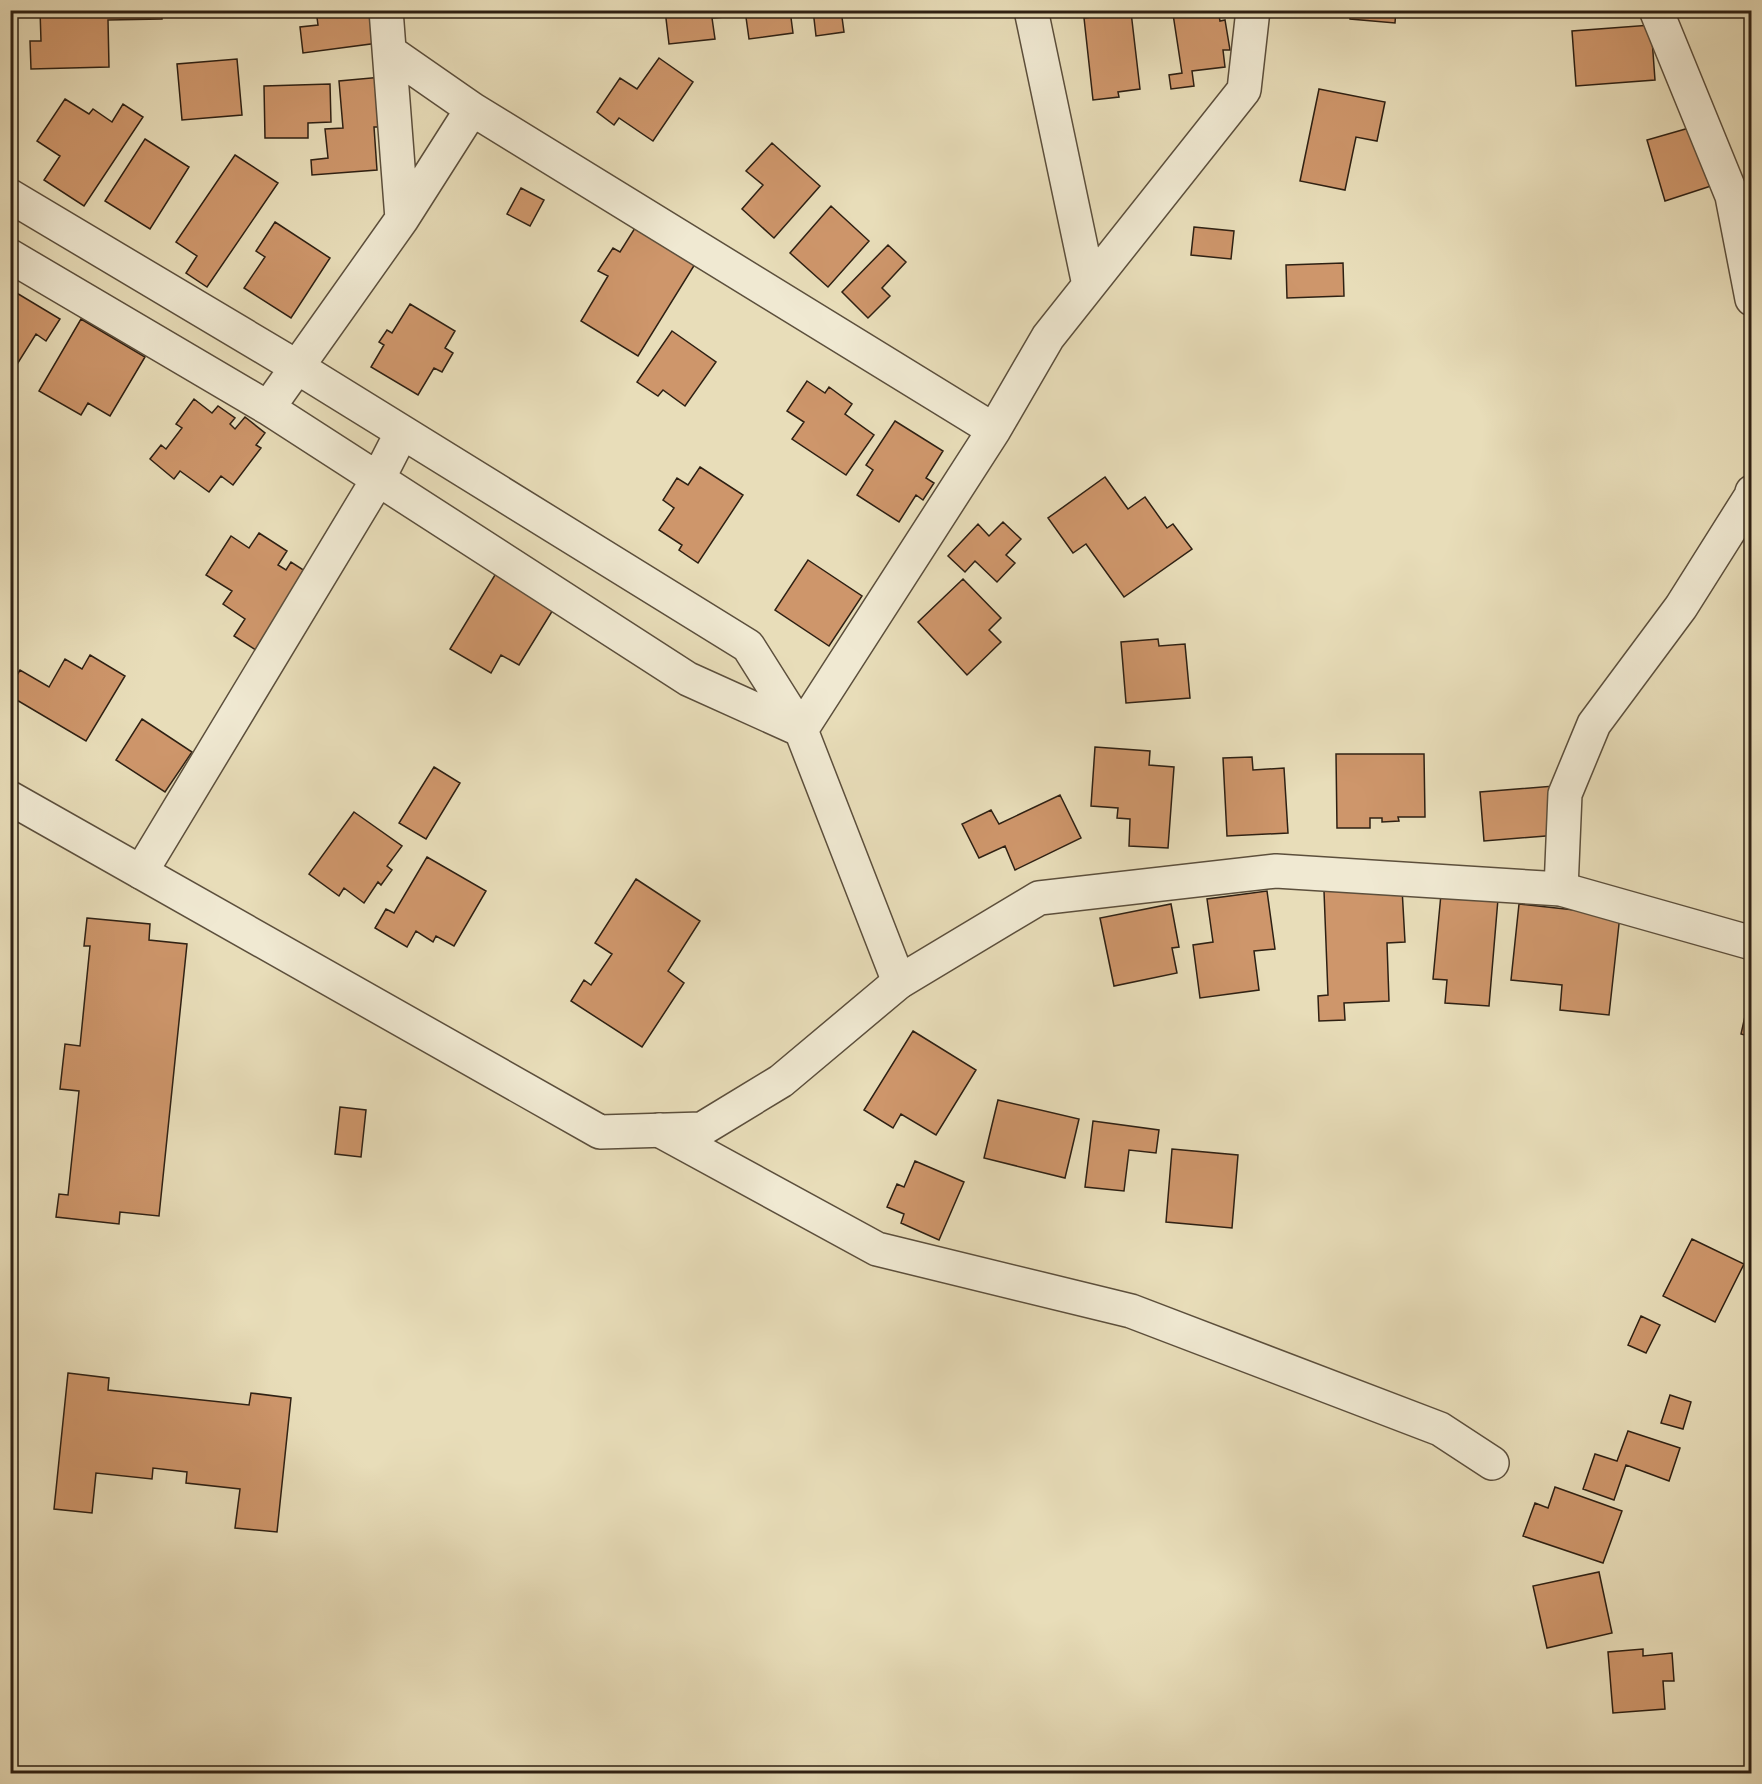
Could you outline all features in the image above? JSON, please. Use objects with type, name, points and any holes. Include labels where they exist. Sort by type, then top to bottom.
[{"type":"street","points":[[387,10],[402,219]]},
{"type":"street","points":[[1031,10],[1089,285]]},
{"type":"street","points":[[801,730],[994,430],[1048,337],[1244,90],[1253,10]]},
{"type":"street","points":[[1656,10],[1732,196],[1752,299]]},
{"type":"street","points":[[390,52],[472,109],[994,430]]},
{"type":"street","points":[[268,408],[402,219],[472,109]]},
{"type":"street","points":[[10,196],[297,367],[748,646],[801,730],[898,982]]},
{"type":"street","points":[[10,256],[268,408],[688,679],[801,730]]},
{"type":"street","points":[[141,872],[378,479],[402,432]]},
{"type":"street","points":[[1561,889],[1565,794],[1594,724],[1681,607],[1752,492]]},
{"type":"street","points":[[10,798],[600,1132],[702,1129],[781,1081],[898,982],[1039,897],[1276,871],[1561,889],[1752,943]]},
{"type":"street","points":[[659,1130],[878,1250],[1131,1311],[1440,1429],[1492,1463]]},
{"type":"building","points":[[40,10],[162,10],[162,19],[108,20],[109,67],[31,69],[30,41],[41,41]]},
{"type":"building","points":[[316,10],[373,10],[378,43],[303,53],[300,27],[318,25]]},
{"type":"building","points":[[665,10],[725,10],[725,17],[712,18],[715,39],[669,44]]},
{"type":"building","points":[[745,10],[790,10],[793,33],[749,39]]},
{"type":"building","points":[[813,10],[841,10],[844,32],[816,36]]},
{"type":"building","points":[[1195,10],[1218,10],[1220,21],[1225,20],[1230,50],[1223,50],[1225,67],[1192,71],[1194,86],[1171,89],[1169,75],[1182,73],[1173,14]]},
{"type":"building","points":[[1350,10],[1396,10],[1395,23],[1350,19]]},
{"type":"building","points":[[1131,12],[1140,89],[1118,92],[1119,97],[1093,100],[1084,18]]},
{"type":"building","points":[[1651,25],[1655,80],[1576,86],[1572,31]]},
{"type":"building","points":[[659,58],[693,82],[653,141],[619,118],[614,125],[597,112],[620,78],[637,89]]},
{"type":"building","points":[[237,59],[242,115],[182,120],[177,64]]},
{"type":"building","points":[[382,77],[386,127],[374,127],[377,170],[312,175],[311,160],[328,158],[325,129],[343,128],[339,81]]},
{"type":"building","points":[[330,84],[331,122],[308,123],[308,138],[265,138],[264,86]]},
{"type":"building","points":[[1319,89],[1385,102],[1377,141],[1356,137],[1345,190],[1300,181]]},
{"type":"building","points":[[65,99],[89,114],[93,109],[112,122],[123,104],[143,117],[84,206],[44,180],[60,156],[37,141]]},
{"type":"building","points":[[1696,126],[1714,185],[1665,201],[1647,140]]},
{"type":"building","points":[[145,139],[189,167],[150,229],[105,201]]},
{"type":"building","points":[[772,143],[820,186],[774,238],[742,209],[763,185],[746,171]]},
{"type":"building","points":[[235,155],[278,183],[207,287],[186,273],[197,256],[176,242]]},
{"type":"building","points":[[521,188],[544,200],[530,226],[507,214]]},
{"type":"building","points":[[831,206],[869,241],[828,287],[790,253]]},
{"type":"building","points":[[640,220],[700,256],[638,356],[581,321],[608,276],[598,271],[613,248],[620,252]]},
{"type":"building","points":[[275,222],[330,258],[291,318],[244,288],[265,257],[256,251]]},
{"type":"building","points":[[1194,227],[1234,231],[1231,259],[1191,255]]},
{"type":"building","points":[[888,245],[906,262],[882,288],[890,296],[868,318],[842,292]]},
{"type":"building","points":[[1343,263],[1344,296],[1287,298],[1286,265]]},
{"type":"building","points":[[10,289],[60,319],[46,341],[36,334],[16,366],[10,362]]},
{"type":"building","points":[[410,304],[455,331],[445,348],[453,353],[442,372],[434,368],[418,395],[371,367],[384,345],[379,342],[387,330],[392,333]]},
{"type":"building","points":[[81,319],[145,357],[110,416],[88,403],[81,415],[39,391]]},
{"type":"building","points":[[672,331],[716,362],[685,406],[663,390],[658,396],[637,382]]},
{"type":"building","points":[[807,381],[825,393],[829,387],[852,404],[845,414],[874,435],[846,475],[792,439],[804,422],[787,411]]},
{"type":"building","points":[[194,399],[212,413],[218,406],[235,418],[230,424],[235,429],[245,417],[265,433],[256,445],[261,448],[233,485],[221,476],[209,492],[180,471],[174,479],[150,459],[161,445],[166,449],[182,428],[176,424]]},
{"type":"building","points":[[895,421],[943,451],[926,478],[934,483],[923,500],[916,495],[899,522],[857,495],[873,470],[866,465]]},
{"type":"building","points":[[700,467],[743,495],[698,563],[679,550],[682,545],[659,530],[674,508],[663,500],[677,478],[688,485]]},
{"type":"building","points":[[1105,477],[1128,509],[1145,497],[1167,528],[1173,524],[1192,549],[1124,597],[1086,544],[1073,553],[1048,518]]},
{"type":"building","points":[[1003,522],[1021,539],[1006,555],[1015,563],[997,582],[975,561],[965,572],[948,556],[978,524],[989,536]]},
{"type":"building","points":[[259,533],[287,551],[278,565],[286,570],[291,562],[305,571],[259,652],[234,636],[245,619],[223,604],[232,591],[206,575],[231,536],[249,548]]},
{"type":"building","points":[[808,560],[862,596],[829,646],[775,610]]},
{"type":"building","points":[[498,570],[556,605],[519,665],[501,655],[491,673],[450,649]]},
{"type":"building","points":[[963,579],[1001,618],[989,630],[1001,642],[967,675],[918,622]]},
{"type":"building","points":[[1158,639],[1159,646],[1185,644],[1190,698],[1126,703],[1121,642]]},
{"type":"building","points":[[90,655],[125,676],[86,741],[10,696],[10,687],[20,670],[49,687],[65,659],[82,669]]},
{"type":"building","points":[[142,719],[192,752],[165,792],[116,760]]},
{"type":"building","points":[[1095,747],[1150,751],[1149,765],[1174,767],[1168,848],[1129,846],[1130,819],[1117,818],[1118,808],[1091,806]]},
{"type":"building","points":[[1336,754],[1424,754],[1425,817],[1398,817],[1399,821],[1382,822],[1382,818],[1370,818],[1370,828],[1337,828]]},
{"type":"building","points":[[1252,757],[1253,770],[1284,768],[1288,833],[1227,836],[1223,758]]},
{"type":"building","points":[[434,767],[460,783],[426,839],[399,823]]},
{"type":"building","points":[[1554,786],[1558,835],[1484,841],[1480,792]]},
{"type":"building","points":[[1060,795],[1081,838],[1015,870],[1005,846],[979,858],[962,824],[991,810],[999,824]]},
{"type":"building","points":[[354,812],[402,846],[387,866],[392,870],[381,885],[378,882],[364,903],[344,888],[339,896],[309,874]]},
{"type":"building","points":[[427,857],[486,891],[454,946],[436,936],[433,942],[416,931],[407,947],[375,928],[386,909],[394,913]]},
{"type":"building","points":[[636,879],[700,921],[668,971],[684,983],[642,1047],[571,1001],[584,980],[591,985],[612,954],[595,943]]},
{"type":"building","points":[[1402,888],[1405,942],[1387,943],[1389,1001],[1344,1003],[1345,1020],[1319,1021],[1318,996],[1328,995],[1324,891]]},
{"type":"building","points":[[1267,891],[1275,949],[1254,951],[1259,990],[1200,998],[1193,945],[1213,942],[1207,899]]},
{"type":"building","points":[[1441,894],[1498,899],[1489,1006],[1445,1003],[1447,980],[1433,979]]},
{"type":"building","points":[[1171,904],[1179,947],[1172,948],[1177,973],[1114,986],[1100,918]]},
{"type":"building","points":[[1519,904],[1620,915],[1609,1015],[1560,1010],[1562,985],[1511,980]]},
{"type":"building","points":[[87,918],[150,924],[149,940],[187,944],[159,1216],[120,1212],[119,1224],[56,1217],[59,1194],[68,1195],[79,1091],[60,1089],[65,1044],[80,1046],[90,946],[84,946]]},
{"type":"building","points":[[1752,985],[1752,1037],[1741,1034]]},
{"type":"building","points":[[913,1031],[976,1070],[936,1135],[901,1114],[893,1128],[864,1110]]},
{"type":"building","points":[[998,1100],[1079,1119],[1065,1178],[984,1158]]},
{"type":"building","points":[[340,1107],[366,1110],[361,1157],[335,1154]]},
{"type":"building","points":[[1093,1121],[1159,1130],[1156,1153],[1129,1150],[1124,1191],[1085,1187]]},
{"type":"building","points":[[1172,1149],[1238,1155],[1232,1228],[1166,1222]]},
{"type":"building","points":[[915,1161],[964,1182],[939,1240],[901,1223],[904,1214],[887,1207],[897,1184],[904,1187]]},
{"type":"building","points":[[1692,1239],[1744,1264],[1715,1322],[1663,1296]]},
{"type":"building","points":[[1641,1316],[1660,1325],[1646,1353],[1628,1345]]},
{"type":"building","points":[[68,1373],[109,1378],[108,1390],[249,1405],[251,1393],[291,1398],[277,1532],[235,1528],[240,1489],[186,1483],[187,1472],[153,1468],[152,1479],[96,1473],[92,1513],[54,1509]]},
{"type":"building","points":[[1670,1395],[1691,1402],[1683,1429],[1661,1423]]},
{"type":"building","points":[[1628,1431],[1680,1448],[1669,1481],[1626,1465],[1614,1500],[1583,1489],[1595,1454],[1617,1461]]},
{"type":"building","points":[[1555,1487],[1622,1511],[1603,1563],[1523,1536],[1535,1503],[1548,1508]]},
{"type":"building","points":[[1599,1572],[1612,1633],[1547,1648],[1533,1586]]},
{"type":"building","points":[[1643,1649],[1643,1656],[1672,1653],[1674,1681],[1663,1681],[1665,1709],[1613,1713],[1608,1652]]}]
